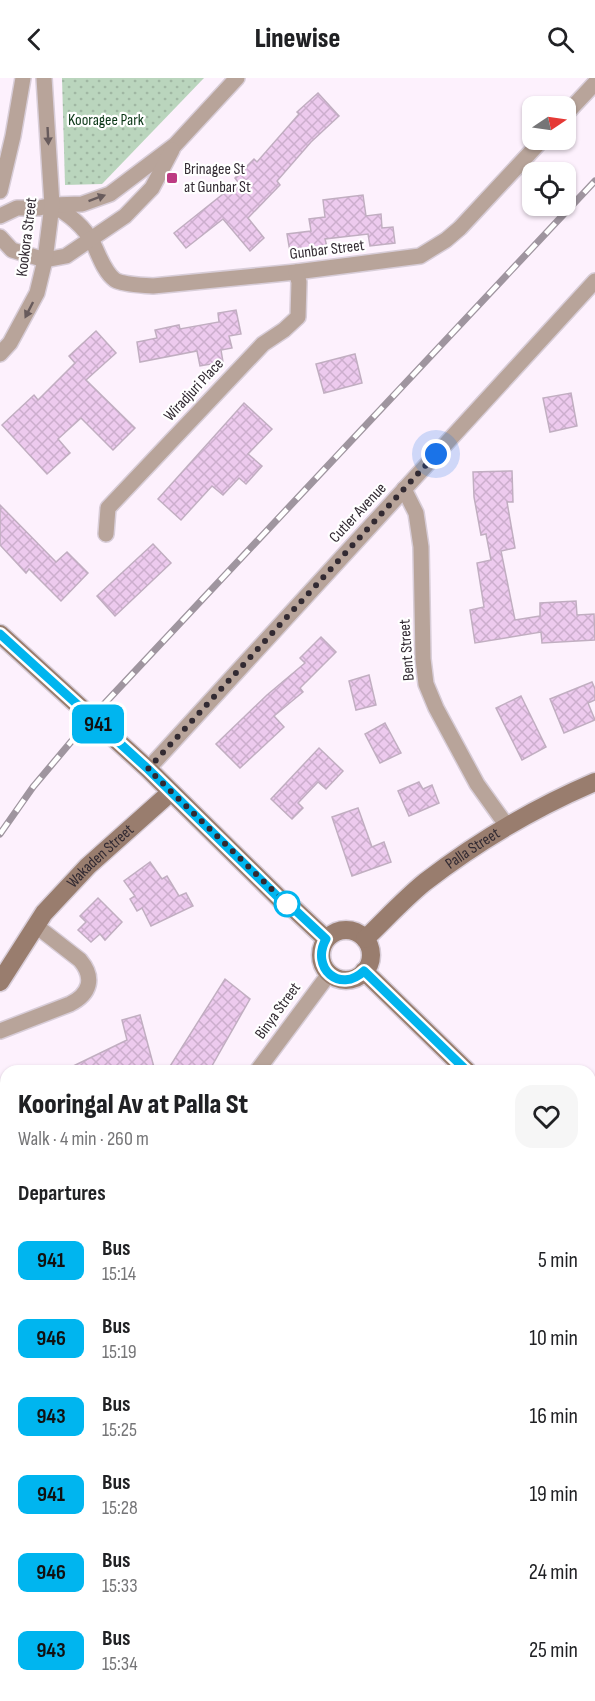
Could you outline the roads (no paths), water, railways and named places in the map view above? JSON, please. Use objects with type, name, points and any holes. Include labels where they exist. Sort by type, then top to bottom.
[{"type":"street","name":"Kookora Street","points":[[0,191],[13,136],[22,78]]},
{"type":"street","name":"Kookora Street","points":[[0,354],[10,343],[37,293],[45,260],[52,205],[44,78]]},
{"type":"street","points":[[0,216],[16,208],[82,204],[110,194],[175,145],[237,78]]},
{"type":"street","points":[[576,103],[595,83]]},
{"type":"street","points":[[0,237],[12,250],[45,260],[66,256],[92,241],[125,216],[152,188],[175,145]]},
{"type":"street","name":"Gunbar Street","points":[[52,205],[71,215],[92,241],[105,269],[116,280],[153,286],[296,273],[420,256],[446,240],[460,228],[533,150]]},
{"type":"street","name":"Wiradjuri Place","points":[[105,534],[108,508],[263,344],[298,317],[299,282],[296,273]]},
{"type":"street","name":"Cutler Avenue","points":[[148,769],[595,281]]},
{"type":"street","name":"Bent Street","points":[[404,489],[417,513],[421,547],[423,659],[426,684],[436,708],[477,784],[507,826]]},
{"type":"street","points":[[1,637],[148,769],[280,899],[326,939]]},
{"type":"street","name":"Palla Street","points":[[365,939],[425,883],[507,826],[595,782]]},
{"type":"street","name":"Wakaden Street","points":[[0,982],[44,913],[88,866],[171,792]]},
{"type":"street","points":[[0,1031],[70,1004],[80,999],[87,991],[88,975],[80,960],[35,925]]},
{"type":"street","points":[[345,930],[360,934],[369,945],[370,960],[364,971],[358,977],[350,980],[335,978],[329,974],[324,968],[321,954],[326,939],[338,931],[345,930]]},
{"type":"street","points":[[364,971],[461,1065]]},
{"type":"street","name":"Binya Street","points":[[261,1065],[329,974]]},
{"type":"railway","points":[[0,834],[33,787],[91,718],[595,181]]},
{"type":"place","name":"Brinagee St at Gunbar St","points":[[172,178]]},
{"type":"park label","name":"Kooragee Park","points":[[106,120]]}]
